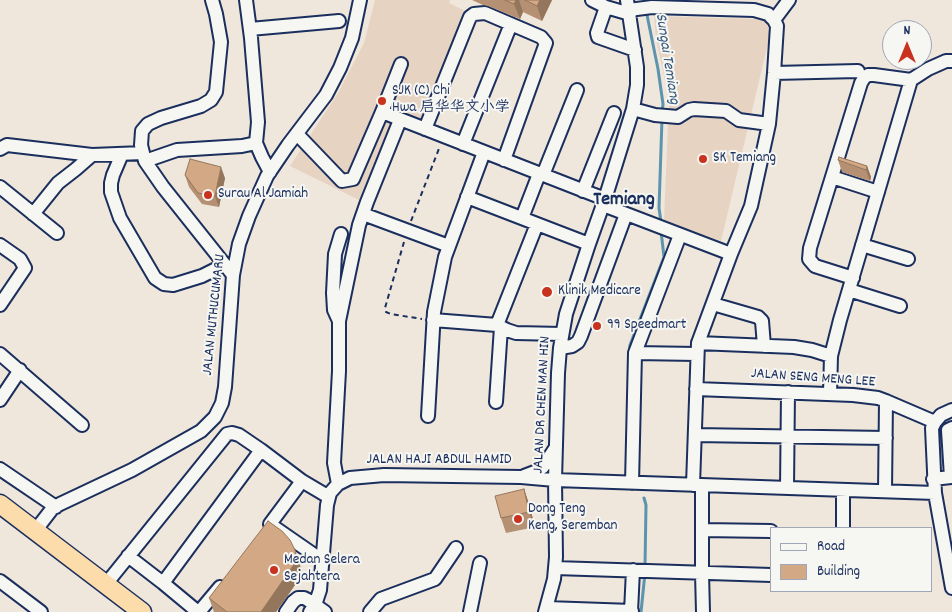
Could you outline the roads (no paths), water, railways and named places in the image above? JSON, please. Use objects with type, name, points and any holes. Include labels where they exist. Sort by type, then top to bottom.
[{"type":"highway","points":[[0,504],[142,612]]},
{"type":"street","points":[[122,154],[113,176],[111,192],[120,218],[155,278],[164,284],[173,285],[228,270],[163,187],[144,157],[141,145],[142,132],[148,124],[161,118],[201,106],[211,100],[216,92],[221,42],[212,0]]},
{"type":"street","points":[[246,0],[258,122],[256,143],[270,172]]},
{"type":"street","name":"JALAN MUTHUCUMARU","points":[[35,531],[52,509],[132,470],[200,431],[215,417],[222,403],[225,387],[228,270],[249,216],[270,172],[326,95],[340,68],[352,38],[360,0]]},
{"type":"street","points":[[592,0],[606,7],[754,10],[768,14],[774,20],[776,26],[769,124],[751,206],[712,304],[698,349],[695,435],[702,530],[703,612]]},
{"type":"street","points":[[774,20],[789,0]]},
{"type":"street","points":[[606,7],[597,33],[598,37],[635,50]]},
{"type":"street","name":"JALAN DR CHEN MAN HIN","points":[[546,610],[555,568],[555,480],[560,348],[566,314],[633,109],[637,76],[631,8]]},
{"type":"street","points":[[425,130],[470,17],[474,14],[485,13],[540,37],[546,43],[504,160]]},
{"type":"street","points":[[250,29],[339,21]]},
{"type":"street","points":[[463,144],[511,24]]},
{"type":"street","points":[[830,394],[831,356],[840,320],[912,80],[928,69],[946,61],[952,61]]},
{"type":"street","points":[[297,134],[342,181],[353,179],[401,64]]},
{"type":"street","points":[[774,73],[858,71]]},
{"type":"street","points":[[900,306],[815,266],[809,259],[810,248],[861,83],[868,75],[912,80]]},
{"type":"street","points":[[522,218],[577,90]]},
{"type":"street","points":[[633,109],[661,116],[678,117],[689,110],[708,109],[726,111],[739,120],[769,124]]},
{"type":"street","points":[[382,112],[583,191],[626,214],[731,254]]},
{"type":"street","points":[[583,191],[614,113]]},
{"type":"street","points":[[317,610],[327,505],[330,492],[338,484],[334,463],[339,371],[339,321],[359,225],[366,202],[400,120]]},
{"type":"street","points":[[0,149],[7,145],[16,145],[92,155],[122,154],[144,157],[177,150],[242,146],[256,143]]},
{"type":"street","points":[[428,416],[433,320],[445,257],[484,152]]},
{"type":"street","points":[[33,214],[58,183],[92,155]]},
{"type":"street","points":[[832,177],[878,192]]},
{"type":"street","points":[[0,187],[57,233]]},
{"type":"street","points":[[467,196],[589,244]]},
{"type":"street","points":[[363,214],[449,246]]},
{"type":"street","points":[[560,348],[572,346],[578,342],[581,336],[626,214]]},
{"type":"street","points":[[496,402],[499,326],[537,224]]},
{"type":"street","points":[[632,483],[636,353],[674,232]]},
{"type":"street","points":[[339,321],[334,310],[333,293],[335,254],[341,234]]},
{"type":"street","points":[[0,245],[20,259],[24,268],[0,305]]},
{"type":"street","points":[[862,245],[908,259]]},
{"type":"street","points":[[712,304],[758,317],[762,321],[764,346]]},
{"type":"street","points":[[433,320],[499,326],[516,333],[562,334]]},
{"type":"street","points":[[636,353],[764,346],[794,347],[831,356]]},
{"type":"street","points":[[0,354],[82,425]]},
{"type":"street","points":[[0,400],[20,370]]},
{"type":"street","name":"JALAN SENG MENG LEE","points":[[696,390],[788,392],[878,398],[935,422]]},
{"type":"street","points":[[787,488],[788,392]]},
{"type":"street","points":[[885,491],[886,401]]},
{"type":"street","points":[[952,410],[941,415],[932,428],[935,493],[952,588]]},
{"type":"street","points":[[934,479],[951,476],[948,430],[952,428]]},
{"type":"street","points":[[106,584],[227,434],[239,435],[302,482],[329,497]]},
{"type":"street","points":[[695,435],[886,438]]},
{"type":"street","points":[[522,477],[543,467],[556,447]]},
{"type":"street","points":[[163,583],[261,450]]},
{"type":"street","points":[[0,469],[56,507]]},
{"type":"street","name":"JALAN HAJI ABDUL HAMID","points":[[338,484],[350,478],[384,475],[522,477],[632,483],[935,493]]},
{"type":"street","points":[[522,477],[546,489],[556,509]]},
{"type":"street","points":[[302,482],[267,528],[323,561]]},
{"type":"street","points":[[843,490],[843,527]]},
{"type":"street","points":[[702,530],[770,531]]},
{"type":"street","points":[[370,612],[381,599],[435,579],[456,548]]},
{"type":"street","points":[[128,556],[199,612],[229,575]]},
{"type":"street","points":[[470,612],[480,562]]},
{"type":"street","points":[[555,568],[770,575]]},
{"type":"street","points":[[546,610],[631,611],[636,571]]},
{"type":"street","points":[[0,581],[41,612]]},
{"type":"street","points":[[286,612],[298,598],[304,598],[317,610]]},
{"type":"waterway","name":"Sungai Temiang","points":[[646,10],[658,69],[663,104],[662,113]]},
{"type":"waterway","name":"Sungai Temiang","points":[[661,222],[659,208],[662,119]]},
{"type":"waterway","name":"Sungai Temiang","points":[[629,353],[630,345],[664,257],[661,231]]},
{"type":"waterway","name":"Sungai Temiang","points":[[644,498],[646,505],[645,567]]},
{"type":"waterway","name":"Sungai Temiang","points":[[641,612],[645,573]]},
{"type":"place","name":"SJK (C) Chi Hwa 启华华文小学","points":[[382,101]]},
{"type":"place","name":"SK Temiang","points":[[703,159]]},
{"type":"place","name":"Surau Al Jamiah","points":[[208,195]]},
{"type":"place","name":"Klinik Medicare","points":[[547,292]]},
{"type":"place","name":"99 Speedmart","points":[[597,326]]},
{"type":"place","name":"Dong Teng Keng, Seremban","points":[[518,519]]},
{"type":"place","name":"Medan Selera Sejahtera","points":[[274,570]]},
{"type":"district","name":"Temiang","points":[[624,201]]}]
